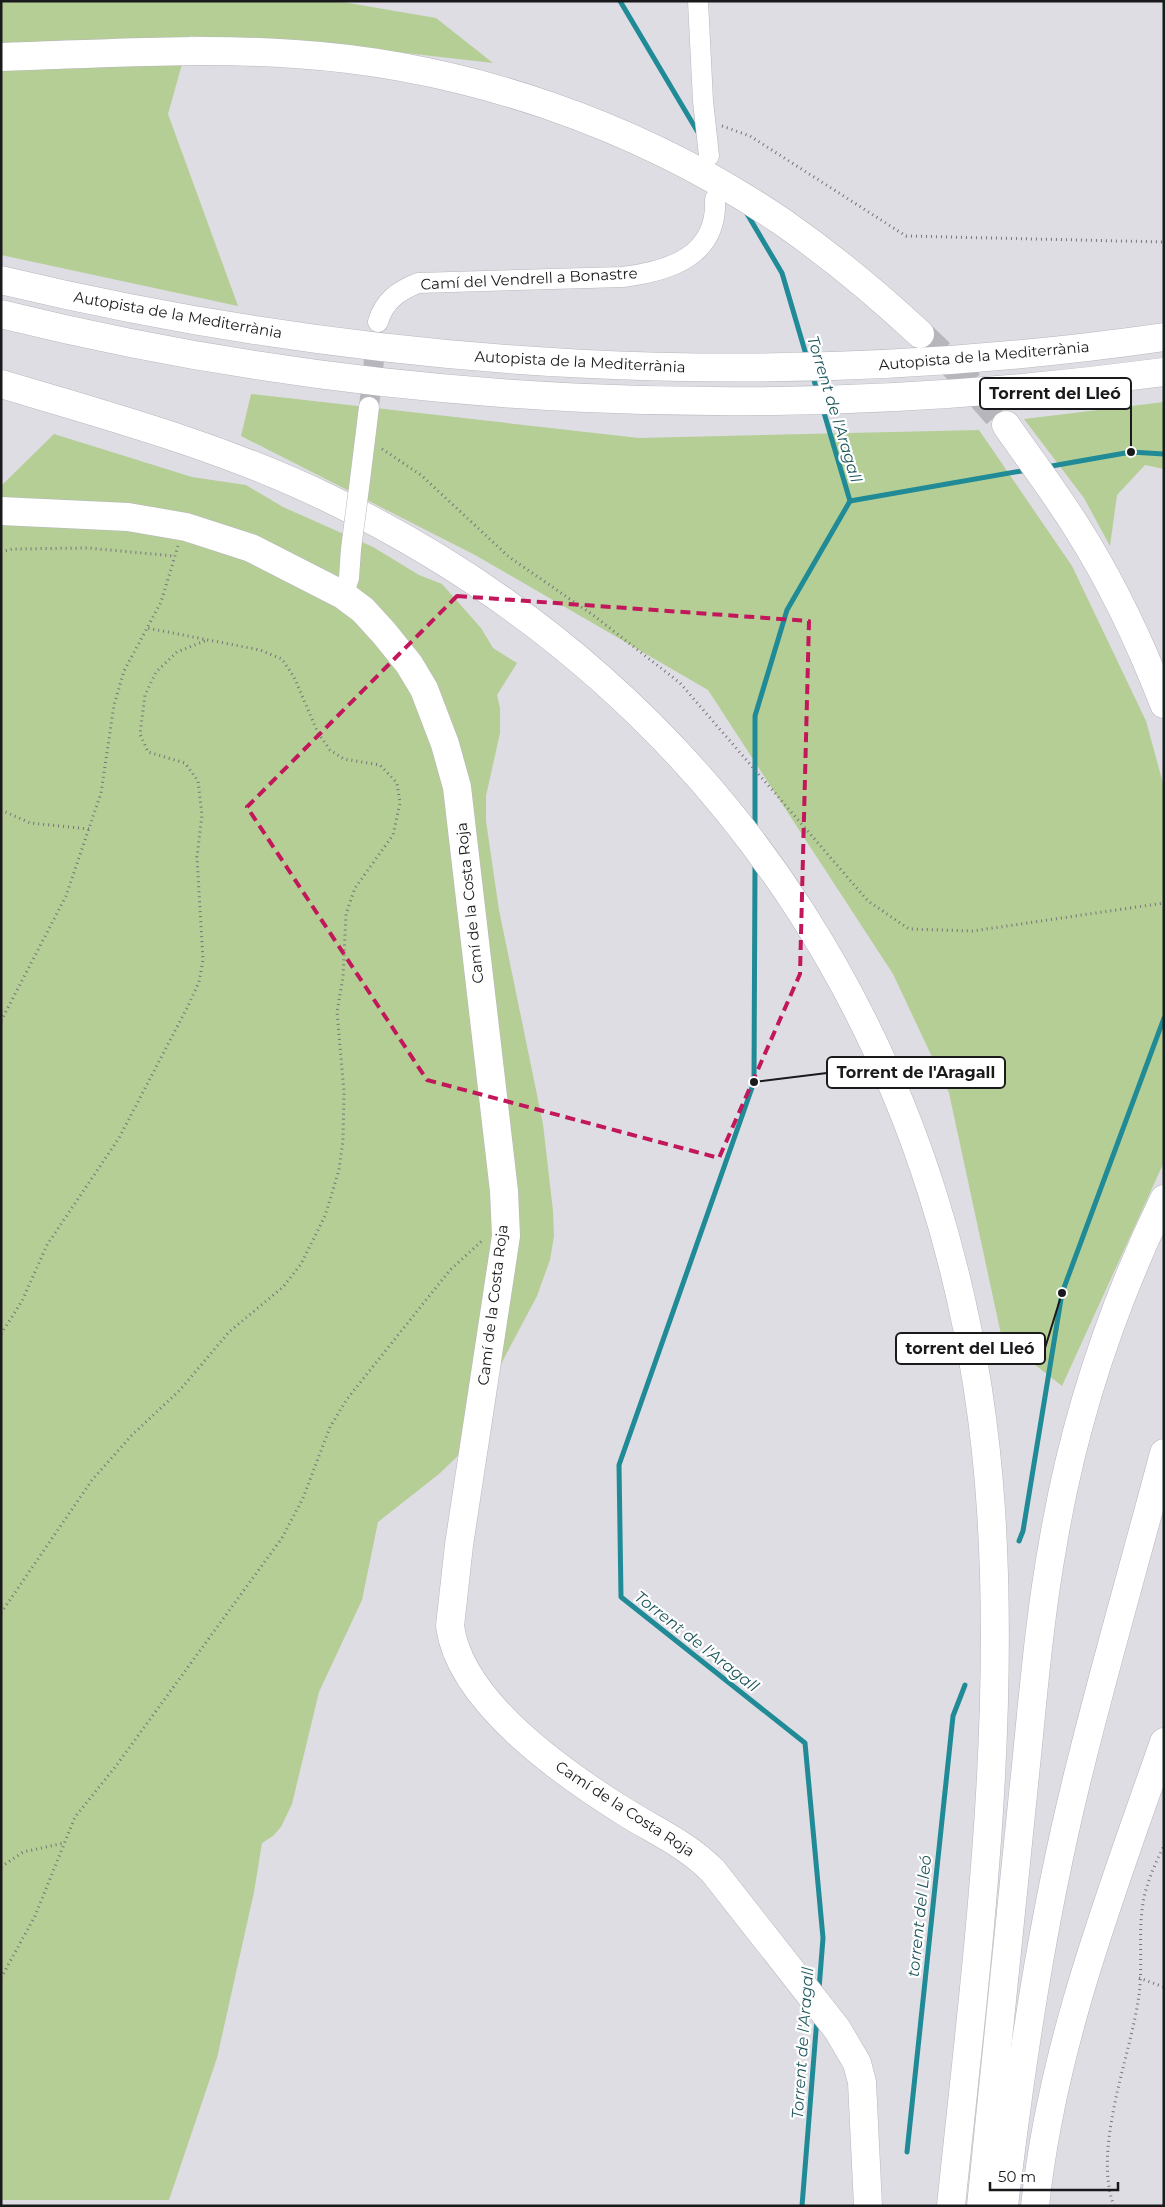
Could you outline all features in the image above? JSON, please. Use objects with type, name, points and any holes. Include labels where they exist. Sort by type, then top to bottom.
[{"type":"main road","points":[[1,57],[147,52],[298,54],[424,72],[507,93],[630,138],[684,164],[742,196],[822,250],[881,298],[920,334]]},
{"type":"main road","name":"Autopista de la Mediterrània","points":[[1,280],[140,310],[310,339],[453,355],[577,364],[739,368],[893,364],[1041,353],[1164,337]]},
{"type":"main road","points":[[1,314],[128,342],[252,364],[386,382],[558,397],[731,402],[902,398],[1082,383],[1164,372]]},
{"type":"main road","points":[[1,384],[172,436],[285,478],[326,496],[400,535],[473,580],[515,610],[595,673],[658,733],[715,796],[743,829],[794,900],[860,1012],[912,1129],[951,1252],[977,1379],[990,1499],[995,1637],[992,1767],[979,1938],[952,2206]]},
{"type":"main road","points":[[1006,425],[1053,491],[1100,566],[1137,640],[1164,704]]},
{"type":"main road","name":"Camí de la Costa Roja","points":[[1,511],[128,517],[186,527],[251,548],[344,595],[363,610],[409,664],[424,689],[442,735],[456,787],[504,1191],[506,1236],[459,1545],[450,1626],[457,1653],[466,1670],[487,1699],[529,1742],[573,1778],[627,1813],[669,1836],[700,1858],[713,1871],[837,2029],[857,2063],[862,2082],[868,2206]]},
{"type":"main road","points":[[981,2206],[1036,1670],[1053,1542],[1072,1450],[1096,1368],[1124,1289],[1164,1199]]},
{"type":"main road","points":[[1004,2206],[1019,2078],[1033,1995],[1072,1803],[1164,1453]]},
{"type":"main road","points":[[1035,2206],[1047,2118],[1076,2000],[1164,1742]]},
{"type":"street","points":[[698,1],[709,156]]},
{"type":"street","name":"Camí del Vendrell a Bonastre","points":[[378,322],[385,307],[395,295],[418,283],[623,277],[644,274],[673,266],[687,259],[708,237],[714,224],[715,199]]},
{"type":"street","points":[[344,595],[349,578],[369,407]]},
{"type":"path","points":[[705,120],[750,136],[906,236],[1164,242]]},
{"type":"path","points":[[364,439],[391,454],[421,475],[509,557],[593,615],[680,682],[868,901],[909,929],[974,931],[1164,903]]},
{"type":"path","points":[[1,1021],[66,896],[101,793],[114,705],[124,671],[161,602],[174,556],[186,527]]},
{"type":"path","points":[[1,552],[12,549],[88,548],[174,556]]},
{"type":"path","points":[[1,1612],[92,1480],[132,1435],[180,1390],[229,1332],[283,1288],[301,1264],[325,1216],[339,1170],[343,1140],[344,1092],[337,1012],[343,977],[346,914],[355,888],[393,835],[400,803],[398,783],[380,765],[344,759],[330,750],[318,733],[294,677],[282,659],[260,650],[147,628]]},
{"type":"path","points":[[1,1334],[22,1301],[47,1245],[119,1138],[199,982],[203,960],[197,857],[202,815],[198,781],[185,764],[148,752],[140,734],[145,694],[156,672],[177,652],[207,640]]},
{"type":"path","points":[[1,810],[30,823],[89,828]]},
{"type":"path","points":[[1,1978],[35,1916],[74,1817],[116,1766],[282,1538],[303,1498],[330,1427],[347,1399],[450,1270],[486,1238],[506,1236]]},
{"type":"path","points":[[1,1867],[23,1852],[64,1843]]},
{"type":"path","points":[[1114,2206],[1108,2178],[1108,2155],[1112,2124],[1139,1995],[1143,1902],[1164,1846]]},
{"type":"path","points":[[1140,1978],[1164,1987]]},
{"type":"highlighted area","points":[[457,596],[809,621],[800,974],[719,1158],[427,1080],[247,807]]},
{"type":"green space","points":[[1,1],[337,1],[436,18],[493,63],[336,45],[190,36],[168,114],[238,306],[1,255]]},
{"type":"green space","points":[[251,394],[639,438],[979,430],[1072,566],[1146,721],[1164,787],[1164,1162],[1062,1386],[1002,1339],[949,1093],[893,974],[708,690],[475,555],[241,436]]},
{"type":"green space","points":[[1164,402],[1164,469],[1145,465],[1117,495],[1110,546],[1084,498],[1024,419]]},
{"type":"green space","points":[[54,434],[192,477],[246,485],[283,507],[373,547],[419,575],[442,584],[481,628],[493,648],[517,663],[497,695],[500,708],[500,733],[486,796],[486,821],[499,910],[543,1124],[553,1211],[554,1236],[550,1260],[537,1296],[500,1366],[466,1448],[439,1474],[378,1522],[362,1600],[319,1692],[292,1804],[281,1827],[273,1836],[262,1843],[254,1892],[217,2058],[169,2200],[1,2200],[1,486]]},
{"type":"waterway","name":"Torrent de l'Aragall","points":[[620,1],[699,134]]},
{"type":"waterway","name":"Torrent de l'Aragall","points":[[746,212],[782,273],[807,358]]},
{"type":"waterway","name":"Torrent de l'Aragall","points":[[812,373],[817,391]]},
{"type":"waterway","name":"Torrent de l'Aragall","points":[[755,832],[755,716],[787,610],[850,501],[822,406]]},
{"type":"waterway","name":"torrent del Lleó","points":[[1046,467],[1131,452],[1164,454]]},
{"type":"waterway","name":"torrent del Lleó","points":[[850,501],[1027,470]]},
{"type":"waterway","name":"Torrent de l'Aragall","points":[[755,866],[754,1082],[619,1465],[621,1597],[805,1743],[823,1938],[819,1989]]},
{"type":"waterway","name":"torrent del Lleó","points":[[1019,1541],[1023,1531],[1062,1293],[1164,1018]]},
{"type":"waterway","name":"torrent del Lleó","points":[[907,2152],[953,1716],[965,1685]]},
{"type":"waterway","name":"Torrent de l'Aragall","points":[[802,2206],[817,2018]]},
{"type":"tunnel","points":[[369,407],[377,332]]},
{"type":"tunnel","points":[[920,334],[956,368],[1006,425]]},
{"type":"place","name":"Torrent del Lleó","points":[[1131,452]]},
{"type":"place","name":"Torrent de l'Aragall","points":[[754,1082]]},
{"type":"place","name":"torrent del Lleó","points":[[1062,1293]]}]
